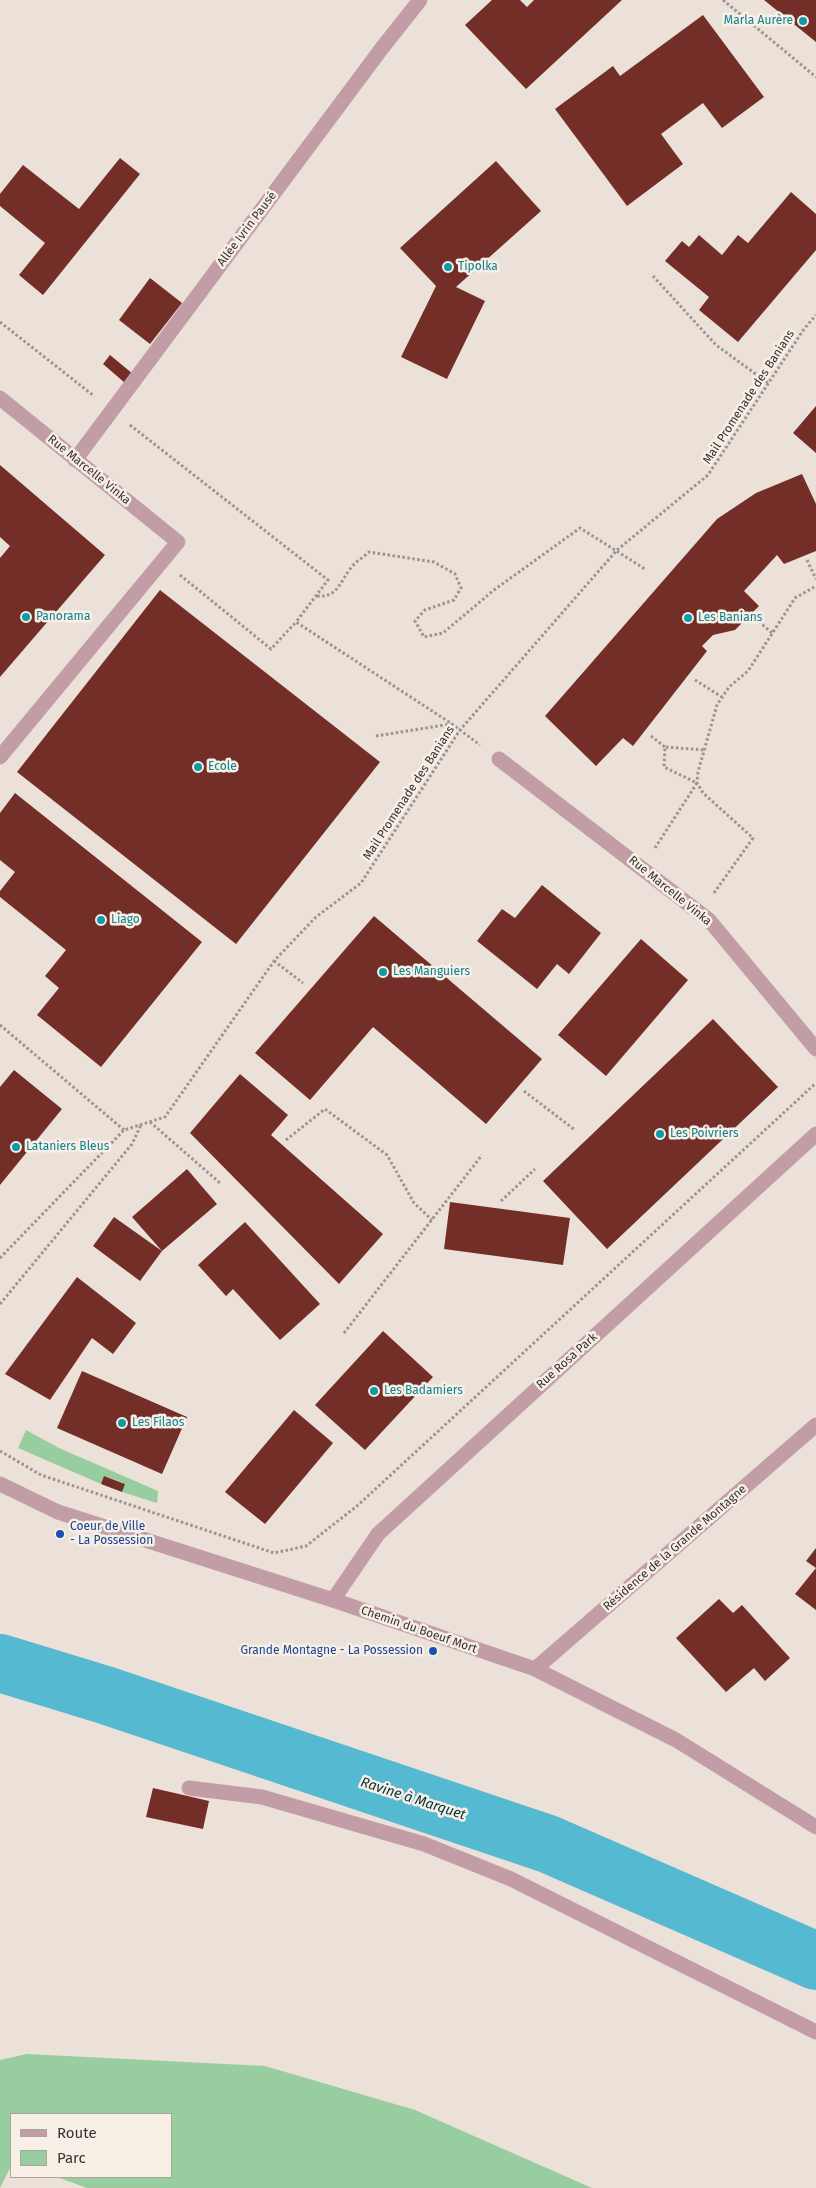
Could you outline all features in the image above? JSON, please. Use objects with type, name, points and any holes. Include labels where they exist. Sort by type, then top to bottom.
[{"type":"street","name":"Allée Ivrin Pausé","points":[[75,460],[382,48],[420,0]]},
{"type":"street","name":"Rue Marcelle Vinka","points":[[0,398],[178,542],[0,757]]},
{"type":"street","name":"Rue Marcelle Vinka","points":[[499,759],[709,920],[816,1049]]},
{"type":"street","name":"Rue Rosa Park","points":[[333,1600],[378,1534],[816,1134]]},
{"type":"street","name":"Résidence de la Grande Montagne","points":[[535,1670],[816,1426]]},
{"type":"street","name":"Chemin du Boeuf Mort","points":[[0,1484],[58,1512],[333,1600],[535,1670],[676,1740],[816,1827]]},
{"type":"street","points":[[189,1788],[262,1797],[345,1820],[433,1848],[511,1878],[816,2032]]},
{"type":"path","points":[[723,0],[816,77]]},
{"type":"path","points":[[653,276],[716,345],[768,383]]},
{"type":"path","name":"Mail Promenade des Banians","points":[[0,1258],[124,1130],[165,1117],[274,961],[316,917],[361,883],[460,730],[617,550],[708,475],[804,329],[816,315]]},
{"type":"path","points":[[0,322],[328,580],[296,622],[460,730]]},
{"type":"path","points":[[316,596],[325,597],[340,588],[351,567],[370,552],[434,562],[455,574],[461,588],[454,600],[425,610],[415,621],[424,637],[443,633],[494,590],[580,528],[645,569]]},
{"type":"path","points":[[808,560],[816,580]]},
{"type":"path","points":[[642,868],[697,783],[698,772],[717,705],[729,687],[748,671],[795,598],[816,586]]},
{"type":"path","points":[[755,618],[772,633]]},
{"type":"path","points":[[695,680],[722,697]]},
{"type":"path","points":[[376,736],[452,724]]},
{"type":"path","points":[[651,736],[665,747],[705,750]]},
{"type":"path","points":[[665,747],[664,767],[697,783],[704,793],[752,838],[700,913]]},
{"type":"path","points":[[274,961],[303,984]]},
{"type":"path","points":[[0,1025],[124,1130]]},
{"type":"path","points":[[0,1451],[41,1475],[274,1553],[306,1546],[357,1506],[816,1083]]},
{"type":"path","points":[[524,1091],[575,1130]]},
{"type":"path","points":[[286,1140],[325,1109],[387,1155],[414,1203],[432,1220]]},
{"type":"path","points":[[149,1122],[220,1183]]},
{"type":"path","points":[[0,1304],[132,1144],[141,1124]]},
{"type":"path","points":[[344,1333],[482,1155]]},
{"type":"path","points":[[501,1201],[534,1169]]},
{"type":"green space","points":[[26,1430],[59,1448],[158,1491],[157,1503],[122,1492],[124,1483],[105,1476],[101,1484],[18,1448]]},
{"type":"green space","points":[[27,2054],[265,2066],[415,2110],[592,2188],[87,2188],[60,2178],[172,2178],[172,2113],[10,2113],[10,2168],[0,2188],[0,2060]]},
{"type":"building","points":[[492,0],[520,0],[527,7],[534,0],[622,0],[526,89],[465,25]]},
{"type":"building","name":"Marla Aurère","points":[[764,0],[816,0],[816,42]]},
{"type":"building","points":[[703,15],[764,97],[722,128],[703,103],[661,134],[683,164],[627,206],[555,109],[613,66],[620,76]]},
{"type":"building","points":[[120,158],[140,174],[43,295],[19,275],[45,243],[0,206],[0,194],[23,165],[79,209]]},
{"type":"building","name":"Tipolka","points":[[496,161],[541,211],[456,287],[485,301],[447,379],[401,357],[436,286],[400,248]]},
{"type":"building","points":[[791,192],[816,214],[816,250],[738,342],[699,310],[709,297],[665,261],[682,241],[689,247],[699,235],[722,255],[738,235],[748,243]]},
{"type":"building","points":[[150,278],[182,303],[150,344],[119,320]]},
{"type":"building","points":[[110,355],[133,374],[125,383],[103,364]]},
{"type":"building","points":[[816,406],[816,453],[793,433]]},
{"type":"building","name":"Panorama","points":[[0,465],[105,555],[0,677],[0,558],[10,546],[0,537]]},
{"type":"building","name":"Les Banians","points":[[802,474],[816,504],[816,551],[784,564],[777,555],[744,591],[759,606],[735,630],[713,635],[702,646],[707,651],[633,746],[623,738],[596,766],[545,716],[717,519],[756,493]]},
{"type":"building","name":"Ecole","points":[[160,590],[380,762],[236,944],[17,772]]},
{"type":"building","name":"Liago","points":[[15,793],[202,942],[101,1067],[37,1015],[59,988],[45,976],[66,950],[0,897],[0,891],[15,872],[0,860],[0,813]]},
{"type":"building","points":[[542,885],[601,933],[569,974],[557,964],[537,989],[477,941],[502,909],[515,918]]},
{"type":"building","name":"Les Manguiers","points":[[374,916],[542,1059],[486,1124],[373,1027],[310,1100],[255,1053]]},
{"type":"building","points":[[641,939],[688,980],[606,1076],[558,1035]]},
{"type":"building","name":"Les Poivriers","points":[[713,1019],[778,1087],[607,1249],[543,1181]]},
{"type":"building","name":"Lataniers Bleus","points":[[14,1070],[62,1109],[0,1185],[0,1087]]},
{"type":"building","points":[[240,1074],[288,1115],[271,1135],[383,1234],[339,1284],[190,1133]]},
{"type":"building","points":[[187,1169],[217,1204],[162,1251],[132,1217]]},
{"type":"building","points":[[450,1202],[570,1218],[563,1265],[444,1249]]},
{"type":"building","points":[[114,1217],[162,1251],[140,1281],[93,1246]]},
{"type":"building","points":[[245,1222],[320,1304],[280,1340],[233,1289],[226,1296],[198,1265]]},
{"type":"building","points":[[77,1277],[136,1323],[113,1354],[92,1338],[50,1400],[5,1374]]},
{"type":"building","name":"Les Badamiers","points":[[383,1331],[433,1377],[365,1450],[315,1405]]},
{"type":"building","name":"Les Filaos","points":[[82,1371],[187,1417],[162,1474],[57,1428]]},
{"type":"building","points":[[294,1410],[333,1443],[265,1524],[225,1492]]},
{"type":"building","points":[[104,1476],[125,1484],[122,1492],[101,1484]]},
{"type":"building","points":[[816,1548],[816,1568],[806,1561]]},
{"type":"building","points":[[816,1568],[816,1610],[795,1594]]},
{"type":"building","points":[[719,1599],[733,1613],[742,1605],[790,1658],[765,1681],[754,1668],[726,1692],[676,1638]]},
{"type":"building","points":[[153,1788],[209,1801],[203,1829],[146,1817]]},
{"type":"waterway","name":"Ravine à Marquet","points":[[0,1663],[105,1695],[548,1844],[816,1961]]},
{"type":"place","name":"Marla Aurère","points":[[803,21]]},
{"type":"place","name":"Tipolka","points":[[448,267]]},
{"type":"place","name":"Panorama","points":[[26,617]]},
{"type":"place","name":"Les Banians","points":[[688,618]]},
{"type":"place","name":"Ecole","points":[[198,767]]},
{"type":"place","name":"Liago","points":[[101,920]]},
{"type":"place","name":"Les Manguiers","points":[[383,972]]},
{"type":"place","name":"Les Poivriers","points":[[660,1134]]},
{"type":"place","name":"Lataniers Bleus","points":[[16,1147]]},
{"type":"place","name":"Les Badamiers","points":[[374,1391]]},
{"type":"place","name":"Les Filaos","points":[[122,1423]]},
{"type":"place","name":"Coeur de Ville - La Possession","points":[[60,1534]]},
{"type":"place","name":"Grande Montagne - La Possession","points":[[433,1651]]}]
